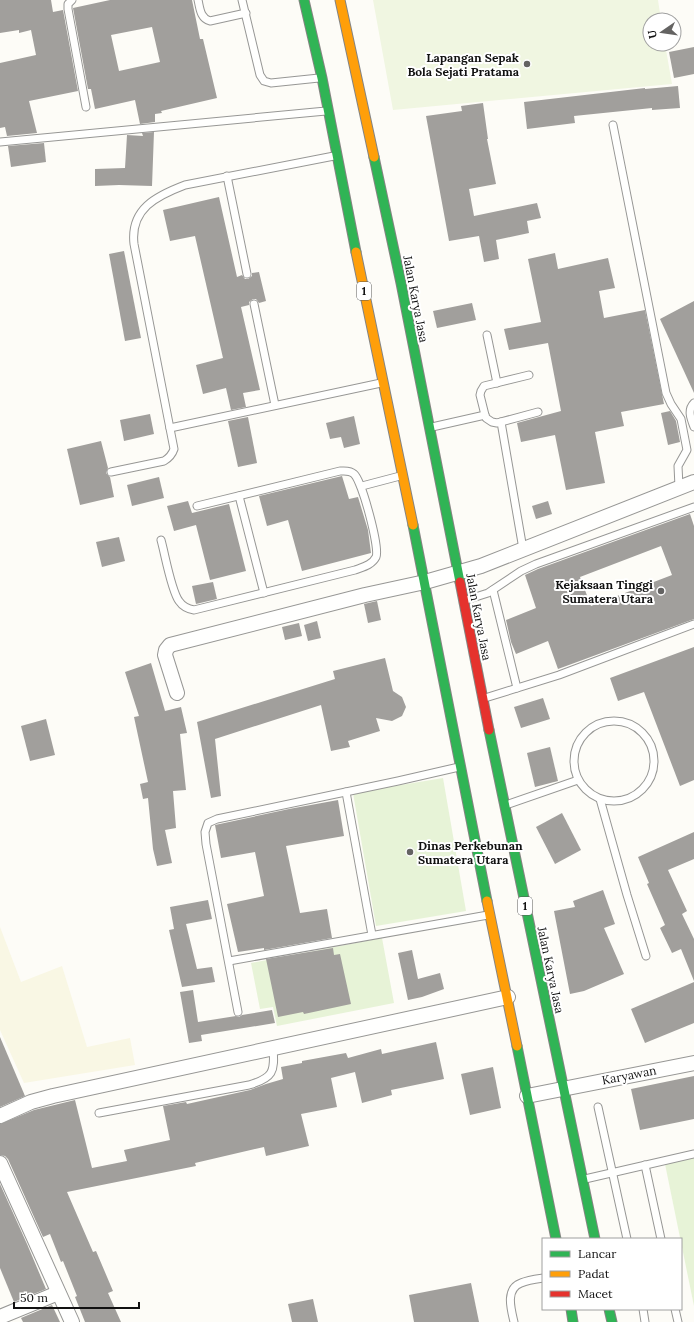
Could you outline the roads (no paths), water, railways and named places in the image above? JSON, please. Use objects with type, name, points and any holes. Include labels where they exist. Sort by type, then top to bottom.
[{"type":"highway","name":"1","points":[[304,0],[322,78],[383,383],[425,582],[490,915],[508,997],[556,1238]]},
{"type":"highway","name":"Jalan Karya Jasa","points":[[340,0],[401,282],[482,698],[584,1180],[595,1238]]},
{"type":"highway","points":[[570,1310],[573,1322]]},
{"type":"highway","points":[[609,1310],[612,1322]]},
{"type":"street","points":[[177,693],[165,656],[166,650],[170,646],[365,595],[425,582],[481,566],[694,482]]},
{"type":"street","points":[[0,1116],[31,1102],[53,1096],[188,1068],[508,997]]},
{"type":"street","name":"Karyawan","points":[[527,1096],[694,1063]]},
{"type":"street","points":[[0,1162],[72,1322]]},
{"type":"street","points":[[0,1317],[58,1293]]},
{"type":"lane","points":[[72,0],[68,4],[68,9],[86,107]]},
{"type":"lane","points":[[198,0],[202,15],[206,20],[217,20],[246,13]]},
{"type":"lane","points":[[242,0],[260,75],[264,81],[271,83],[322,78]]},
{"type":"lane","points":[[0,142],[328,111]]},
{"type":"lane","points":[[613,125],[666,393],[681,419],[687,450],[678,466],[679,487]]},
{"type":"lane","points":[[111,472],[164,461],[169,458],[174,449],[134,244],[134,226],[137,218],[155,198],[185,186],[227,176],[337,156]]},
{"type":"lane","points":[[227,176],[247,274]]},
{"type":"lane","points":[[254,304],[275,405]]},
{"type":"lane","points":[[487,335],[497,383]]},
{"type":"lane","points":[[528,375],[484,386],[481,391],[485,415],[486,418],[492,422],[501,422],[538,412]]},
{"type":"lane","points":[[170,428],[383,383]]},
{"type":"lane","points":[[694,403],[690,407],[690,410],[694,427]]},
{"type":"lane","points":[[430,428],[485,415]]},
{"type":"lane","points":[[501,422],[523,549]]},
{"type":"lane","points":[[161,540],[174,591],[178,600],[188,610],[201,609],[360,568],[370,564],[376,556],[377,547],[362,486],[355,474],[352,472],[343,471],[197,506]]},
{"type":"lane","points":[[362,486],[402,475]]},
{"type":"lane","points":[[239,496],[264,593]]},
{"type":"lane","points":[[464,600],[494,590],[521,571],[536,564],[694,507]]},
{"type":"lane","points":[[494,590],[517,688]]},
{"type":"lane","points":[[482,698],[559,675],[694,624]]},
{"type":"lane","points":[[619,720],[631,724],[641,731],[649,740],[654,752],[655,765],[652,777],[645,788],[636,796],[624,801],[612,802],[600,800],[584,788],[578,780],[574,768],[574,755],[578,743],[584,733],[594,725],[606,721],[619,720]]},
{"type":"lane","points":[[238,1012],[204,832],[208,823],[217,819],[461,767]]},
{"type":"lane","points":[[504,806],[578,780]]},
{"type":"lane","points":[[346,792],[372,935]]},
{"type":"lane","points":[[600,800],[646,956]]},
{"type":"lane","points":[[229,961],[490,915]]},
{"type":"lane","points":[[99,1113],[249,1085],[260,1081],[268,1077],[274,1068],[273,1048]]},
{"type":"lane","points":[[598,1107],[627,1238]]},
{"type":"lane","points":[[584,1180],[694,1154]]},
{"type":"lane","points":[[645,1165],[660,1238]]},
{"type":"lane","points":[[514,1322],[510,1297],[513,1290],[520,1283],[542,1278]]},
{"type":"lane","points":[[642,1310],[645,1322]]},
{"type":"lane","points":[[675,1310],[678,1322]]},
{"type":"place","name":"Lapangan Sepak Bola Sejati Pratama","points":[[527,64]]},
{"type":"place","name":"Kejaksaan Tinggi Sumatera Utara","points":[[661,591]]},
{"type":"place","name":"Dinas Perkebunan Sumatera Utara","points":[[410,852]]}]
